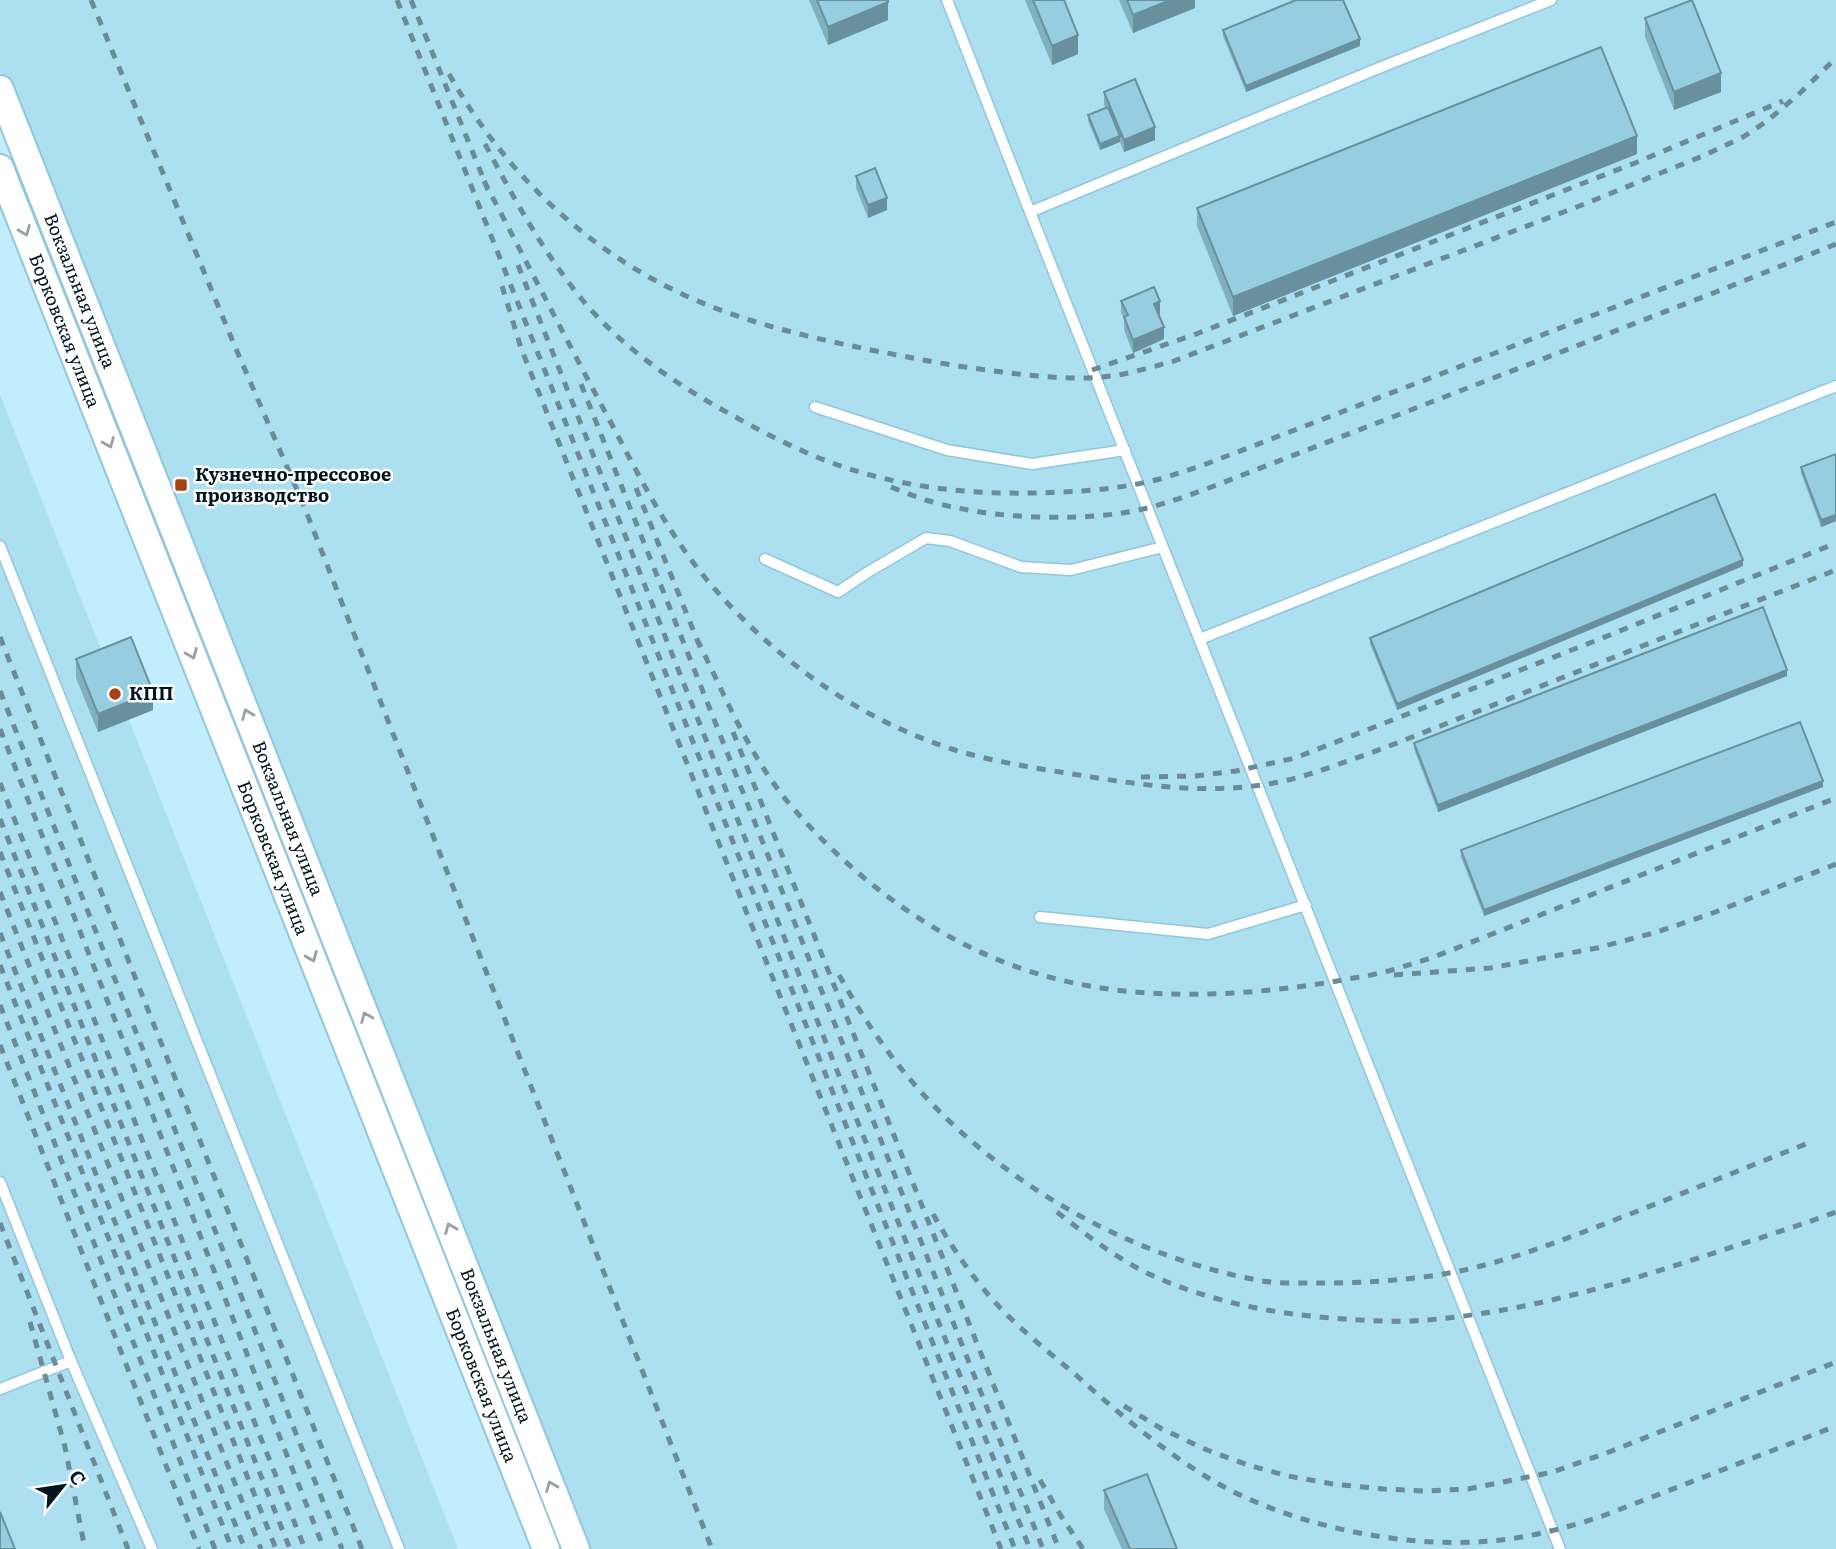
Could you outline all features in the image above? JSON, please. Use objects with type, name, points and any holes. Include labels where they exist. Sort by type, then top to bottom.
[{"type":"main road","name":"Вокзальная улица","points":[[0,89],[576,1549]]},
{"type":"main road","name":"Борковская улица","points":[[0,168],[546,1549]]},
{"type":"lane","points":[[947,0],[1560,1549]]},
{"type":"lane","points":[[1030,212],[1552,0]]},
{"type":"lane","points":[[1200,639],[1836,386]]},
{"type":"lane","points":[[815,407],[947,450],[1032,464],[1125,450]]},
{"type":"lane","points":[[765,559],[838,592],[926,538],[950,541],[1021,567],[1071,570],[1163,547]]},
{"type":"lane","points":[[0,546],[399,1549]]},
{"type":"lane","points":[[1040,917],[1208,934],[1306,905]]},
{"type":"lane","points":[[0,1182],[71,1361],[152,1549]]},
{"type":"lane","points":[[0,1389],[71,1361]]},
{"type":"shaded area","points":[[0,0],[1836,0],[1836,1549],[582,1549],[0,70]]},
{"type":"shaded area","points":[[0,395],[458,1549],[0,1549]]},
{"type":"building","points":[[817,0],[888,0],[888,2],[828,27]]},
{"type":"building","points":[[1033,0],[1064,0],[1078,35],[1052,46]]},
{"type":"building","points":[[1127,0],[1170,0],[1133,15]]},
{"type":"building","points":[[1296,0],[1343,0],[1360,39],[1246,86],[1223,30]]},
{"type":"building","points":[[1692,0],[1721,73],[1674,92],[1645,18]]},
{"type":"building","points":[[1601,47],[1637,136],[1233,297],[1197,208]]},
{"type":"building","points":[[1135,79],[1155,127],[1124,140],[1104,92]]},
{"type":"building","points":[[1108,107],[1120,136],[1100,144],[1088,115]]},
{"type":"building","points":[[875,168],[887,198],[868,205],[856,176]]},
{"type":"building","points":[[1154,287],[1160,301],[1154,304],[1164,327],[1133,340],[1124,317],[1128,315],[1121,301]]},
{"type":"building","points":[[1836,454],[1836,515],[1821,520],[1801,467]]},
{"type":"building","points":[[1715,494],[1743,560],[1397,704],[1370,638]]},
{"type":"building","points":[[1763,607],[1787,670],[1438,805],[1414,743]]},
{"type":"building","name":"КПП","points":[[131,637],[153,692],[98,714],[76,659]]},
{"type":"building","points":[[1800,722],[1823,781],[1484,910],[1461,850]]},
{"type":"building","points":[[1147,1474],[1177,1549],[1130,1549],[1104,1490]]},
{"type":"building","points":[[0,1512],[15,1549],[0,1549]]},
{"type":"railway","points":[[91,0],[304,506],[712,1549]]},
{"type":"railway","points":[[397,0],[1015,1549]]},
{"type":"railway","points":[[411,0],[488,190]]},
{"type":"railway","points":[[449,74],[473,114],[531,186],[601,246],[680,293],[746,319],[841,344],[968,367],[1077,378],[1121,374],[1174,361],[1582,205],[1705,155],[1743,137],[1767,121],[1836,58]]},
{"type":"railway","points":[[1092,370],[1196,334],[1635,163],[1783,101]]},
{"type":"railway","points":[[485,144],[517,203],[566,279],[596,315],[649,363],[709,402],[756,428],[835,464],[890,480],[975,492],[1085,491],[1148,482],[1201,466],[1836,222]]},
{"type":"railway","points":[[484,181],[643,483],[679,543],[707,580],[760,635],[819,683],[884,721],[955,750],[1026,766],[1163,786],[1207,789],[1282,781],[1393,745],[1836,570]]},
{"type":"railway","points":[[891,487],[949,506],[1016,516],[1097,516],[1153,507],[1214,486],[1836,244]]},
{"type":"railway","points":[[518,265],[1030,1549]]},
{"type":"railway","points":[[502,286],[521,348],[1001,1549]]},
{"type":"railway","points":[[581,384],[1043,1549]]},
{"type":"railway","points":[[636,488],[700,647]]},
{"type":"railway","points":[[1141,777],[1195,776],[1236,771],[1295,758],[1836,543]]},
{"type":"railway","points":[[0,637],[362,1549]]},
{"type":"railway","points":[[697,639],[737,723],[773,783],[814,831],[875,887],[943,933],[980,952],[1057,979],[1126,991],[1161,994],[1232,993],[1303,986],[1390,970],[1434,957],[1836,798]]},
{"type":"railway","points":[[0,691],[342,1549]]},
{"type":"railway","points":[[0,729],[324,1549]]},
{"type":"railway","points":[[733,732],[1059,1549]]},
{"type":"railway","points":[[0,783],[305,1549]]},
{"type":"railway","points":[[0,819],[290,1549]]},
{"type":"railway","points":[[0,852],[276,1549]]},
{"type":"railway","points":[[1394,975],[1490,968],[1597,948],[1713,913],[1836,864]]},
{"type":"railway","points":[[0,892],[261,1549]]},
{"type":"railway","points":[[0,933],[245,1549]]},
{"type":"railway","points":[[0,965],[232,1549]]},
{"type":"railway","points":[[839,975],[869,1025],[904,1072],[938,1110],[976,1145],[1018,1177],[1109,1231],[1158,1252],[1207,1268],[1264,1281],[1376,1281],[1415,1278],[1473,1268],[1572,1236],[1806,1144]]},
{"type":"railway","points":[[0,1005],[215,1549]]},
{"type":"railway","points":[[0,1045],[199,1549]]},
{"type":"railway","points":[[1057,1212],[1137,1268],[1204,1295],[1282,1312],[1370,1321],[1450,1318],[1561,1298],[1669,1267],[1836,1212]]},
{"type":"railway","points":[[933,1214],[971,1273],[1007,1314],[1158,1443],[1192,1468],[1241,1495],[1309,1521],[1346,1530],[1383,1537],[1457,1543],[1533,1535],[1600,1517],[1836,1426]]},
{"type":"railway","points":[[0,1223],[128,1549]]},
{"type":"railway","points":[[30,1322],[65,1447],[85,1549]]},
{"type":"railway","points":[[1124,1406],[1162,1429],[1207,1450],[1288,1476],[1383,1489],[1468,1489],[1553,1472],[1836,1362]]},
{"type":"railway","points":[[1040,1480],[1083,1549]]},
{"type":"place","name":"Кузнечно-прессовое производство","points":[[181,485]]},
{"type":"place","name":"КПП","points":[[115,694]]}]
